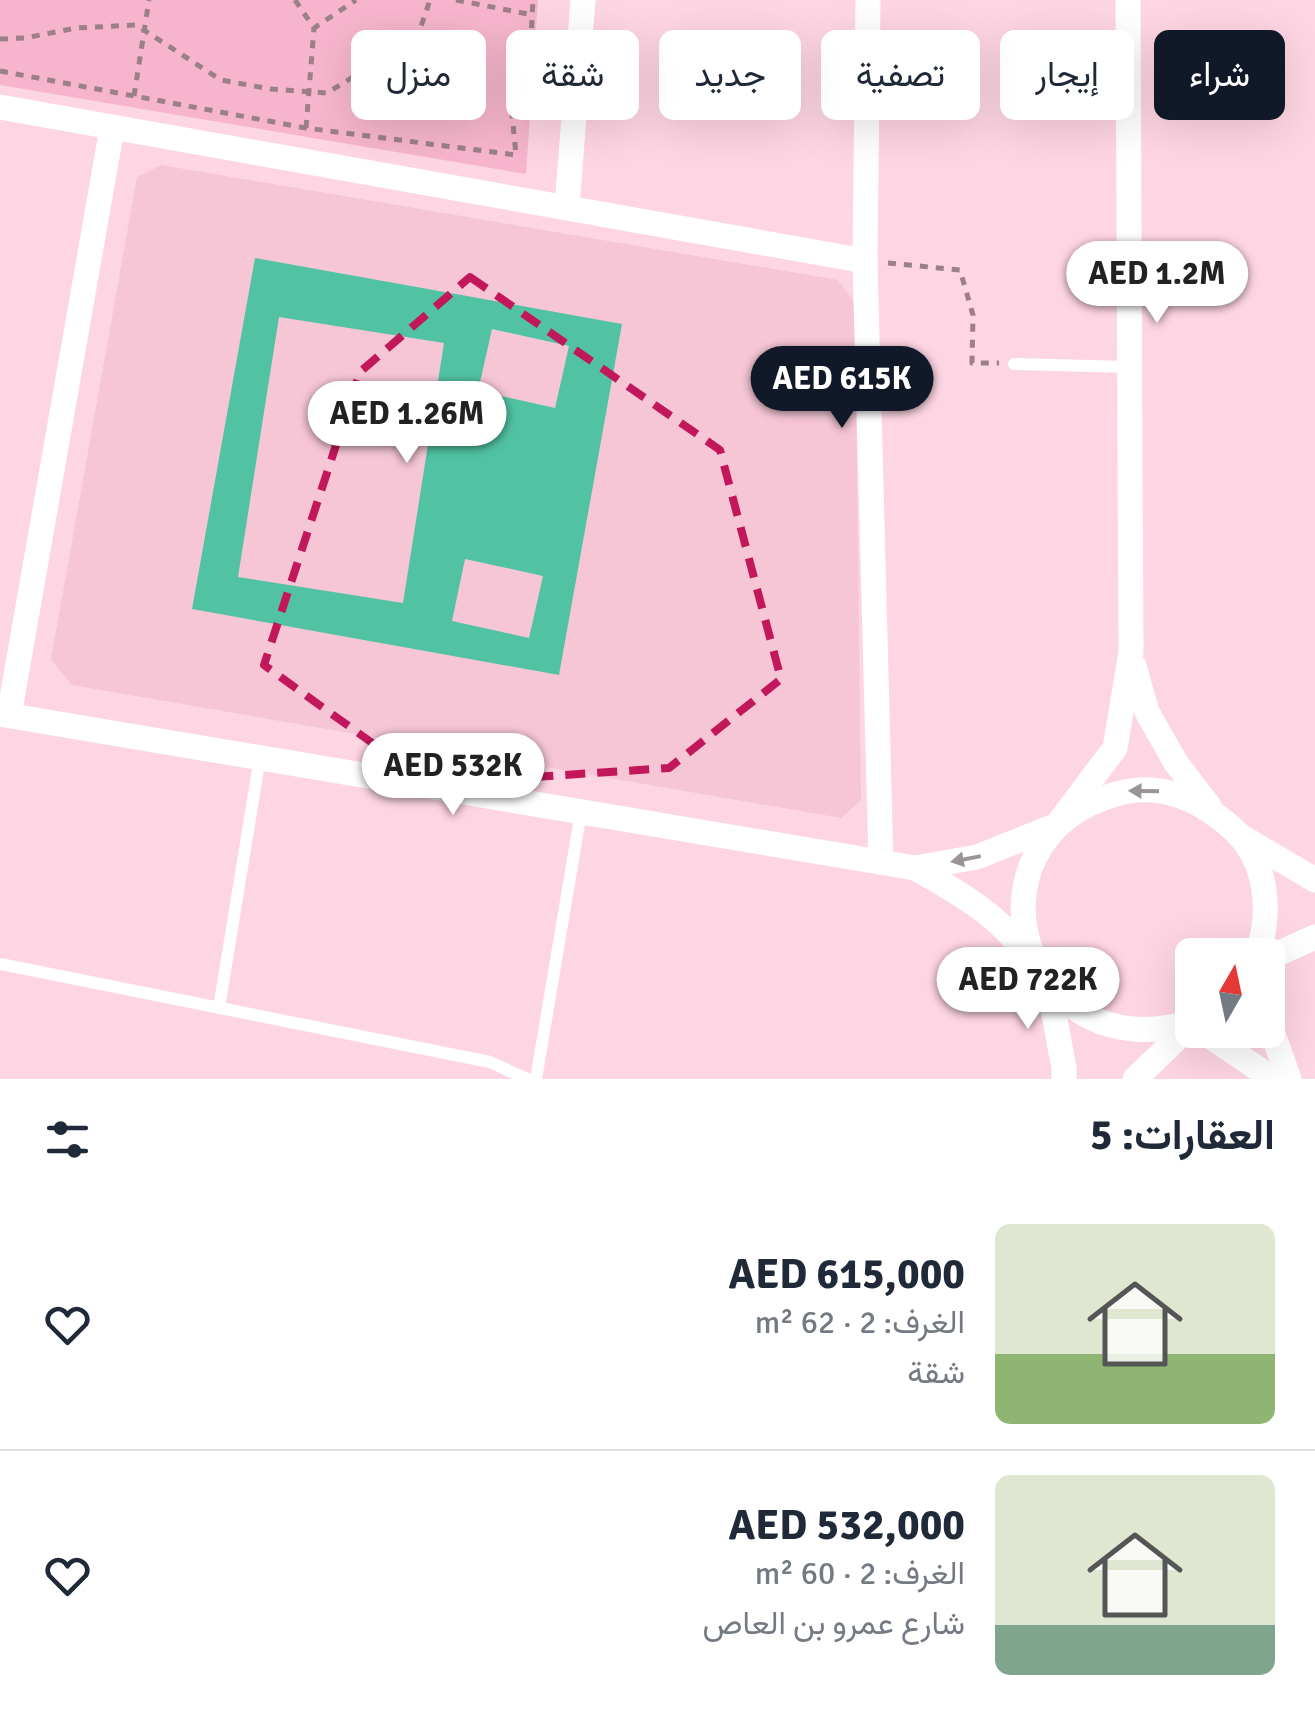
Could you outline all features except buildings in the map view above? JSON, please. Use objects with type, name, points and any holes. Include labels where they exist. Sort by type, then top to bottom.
[{"type":"street","points":[[567,207],[583,0]]},
{"type":"street","points":[[868,0],[865,260],[881,862]]},
{"type":"street","points":[[1064,1079],[1044,980],[1026,941],[1022,900],[1033,860],[1114,748],[1130,652],[1128,0]]},
{"type":"street","points":[[0,107],[865,260]]},
{"type":"street","points":[[112,128],[4,714],[915,868],[976,902],[998,921],[1072,1009],[1110,1027],[1150,1032],[1175,1028]]},
{"type":"street","points":[[1130,652],[1147,712],[1176,763],[1211,808],[1242,837],[1315,880]]},
{"type":"street","points":[[915,868],[976,858],[1057,825],[1091,801],[1131,789],[1172,792],[1211,808]]},
{"type":"street","points":[[1242,837],[1258,867],[1266,900],[1263,938]]},
{"type":"street","points":[[1285,950],[1315,937]]},
{"type":"street","points":[[1135,1079],[1175,1042]]},
{"type":"street","points":[[1228,1048],[1273,1079]]},
{"type":"street","points":[[1278,1048],[1289,1079]]},
{"type":"lane","points":[[1014,364],[1129,367]]},
{"type":"lane","points":[[219,1008],[260,758]]},
{"type":"lane","points":[[536,1079],[581,812]]},
{"type":"lane","points":[[0,964],[490,1062],[526,1079]]},
{"type":"path","points":[[134,96],[150,0]]},
{"type":"path","points":[[295,0],[314,28],[306,128]]},
{"type":"path","points":[[314,28],[356,0]]},
{"type":"path","points":[[0,39],[76,28],[136,25],[222,80],[270,90],[327,93],[417,38],[430,0]]},
{"type":"path","points":[[456,0],[532,14]]},
{"type":"path","points":[[0,70],[306,128],[516,154],[512,114],[528,95],[533,0]]},
{"type":"path","points":[[865,260],[960,270],[973,315],[972,362],[1014,364]]},
{"type":"highlighted area","points":[[470,277],[720,450],[781,679],[669,768],[429,784],[264,665],[360,372]]},
{"type":"shaded area","points":[[0,0],[538,0],[536,30],[506,30],[506,120],[530,120],[526,174],[0,85]]},
{"type":"shaded area","points":[[161,165],[838,280],[855,303],[861,800],[841,818],[72,685],[51,659],[137,177]]}]
